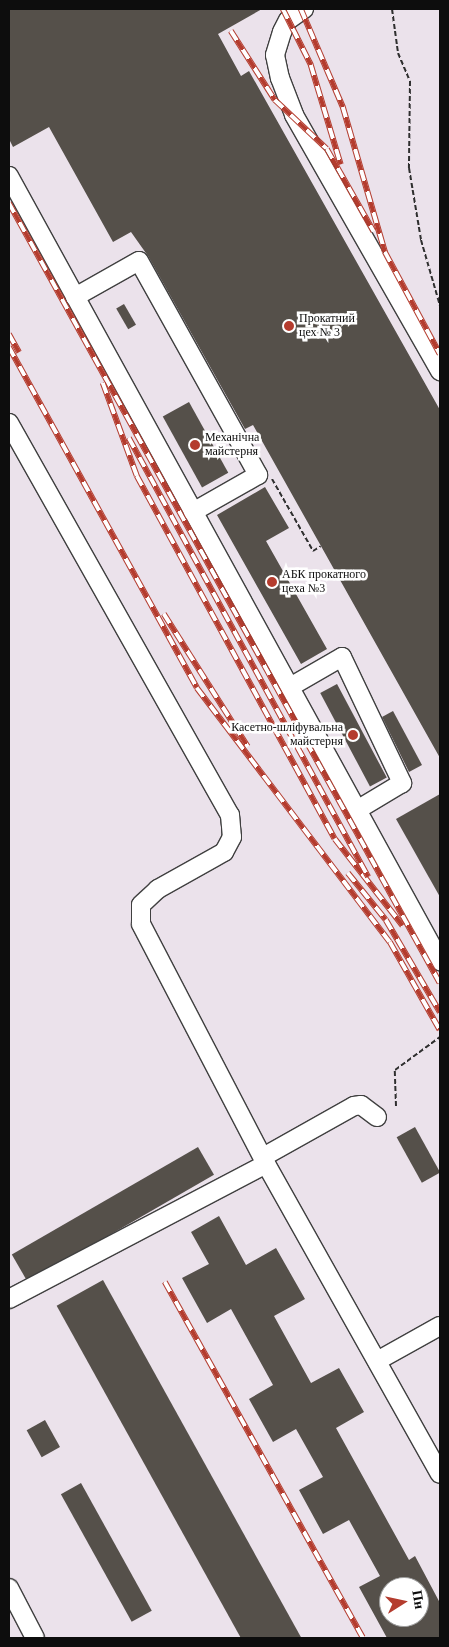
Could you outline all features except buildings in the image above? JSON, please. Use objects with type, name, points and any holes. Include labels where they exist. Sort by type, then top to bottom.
[{"type":"lane","points":[[304,9],[288,20],[275,55],[283,87],[294,115],[440,371]]},
{"type":"lane","points":[[9,176],[440,961]]},
{"type":"lane","points":[[75,297],[139,261],[258,475],[193,512]]},
{"type":"lane","points":[[9,423],[230,815],[232,837],[224,852],[158,889],[140,905],[142,924],[265,1160],[440,1474]]},
{"type":"lane","points":[[290,687],[342,657],[402,783],[357,810]]},
{"type":"lane","points":[[9,1299],[265,1160],[354,1106],[361,1105],[377,1117]]},
{"type":"lane","points":[[377,1361],[440,1326]]},
{"type":"lane","points":[[9,1588],[35,1638]]},
{"type":"path","points":[[392,9],[398,53],[410,81],[409,168],[421,240],[440,306]]},
{"type":"path","points":[[258,475],[268,470],[313,551],[321,546]]},
{"type":"path","points":[[396,1106],[395,1070],[440,1036]]},
{"type":"shaded area","points":[[9,9],[440,9],[440,1638],[9,1638]]},
{"type":"railway","points":[[283,9],[311,65],[341,165]]},
{"type":"railway","points":[[301,9],[343,107],[385,252],[440,354]]},
{"type":"railway","points":[[231,31],[275,100],[327,149],[374,232]]},
{"type":"railway","points":[[9,203],[440,983]]},
{"type":"railway","points":[[9,334],[19,352]]},
{"type":"railway","points":[[9,347],[197,688],[390,942],[440,1030]]},
{"type":"railway","points":[[103,383],[137,476],[335,839],[403,926]]},
{"type":"railway","points":[[129,438],[368,877]]},
{"type":"railway","points":[[164,614],[248,747]]},
{"type":"railway","points":[[348,873],[386,920],[440,1012]]},
{"type":"railway","points":[[165,1282],[363,1638]]},
{"type":"place","name":"Прокатний цех № 3","points":[[289,326]]},
{"type":"place","name":"Механічна майстерня","points":[[195,445]]},
{"type":"place","name":"АБК прокатного цеха №3","points":[[272,582]]},
{"type":"place","name":"Касетно-шліфувальна майстерня","points":[[353,735]]}]
